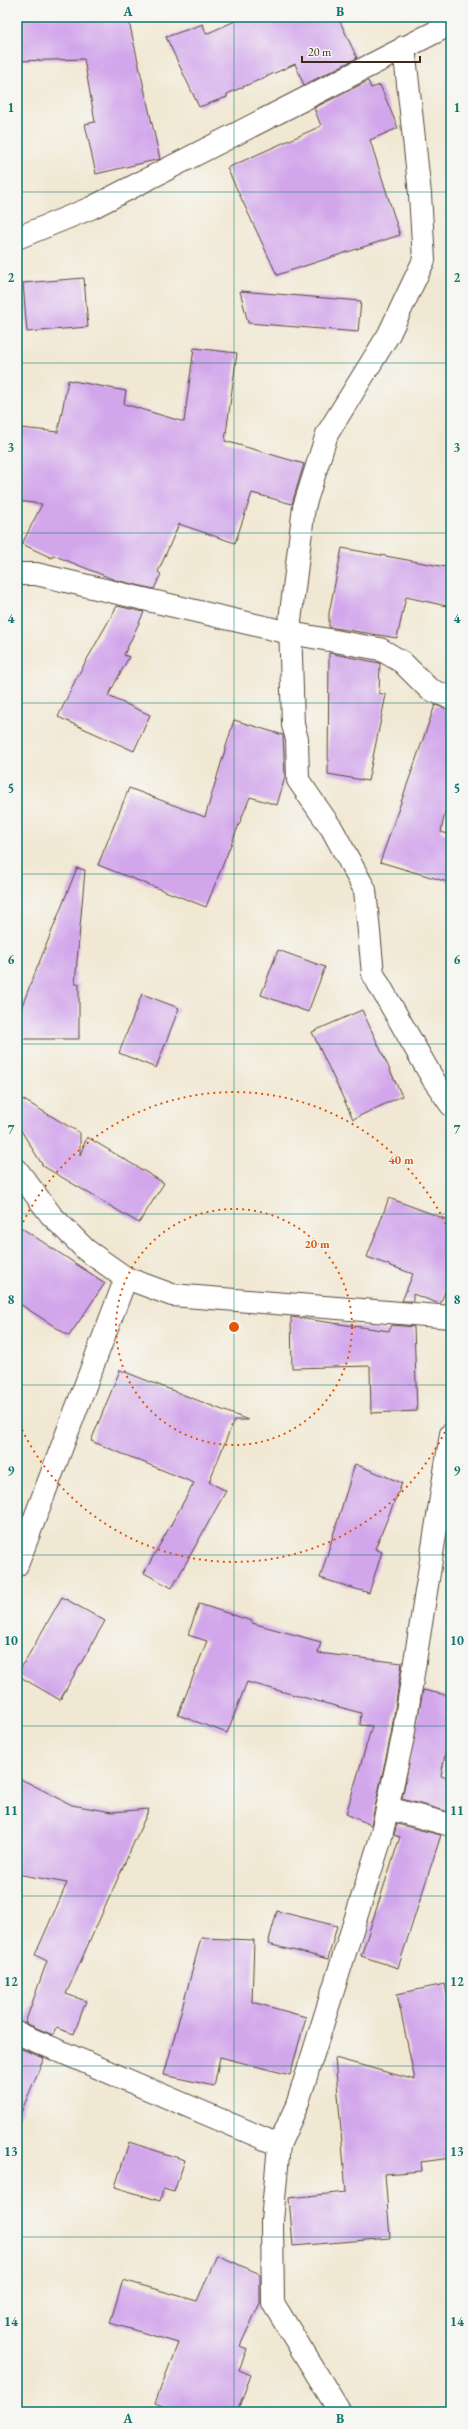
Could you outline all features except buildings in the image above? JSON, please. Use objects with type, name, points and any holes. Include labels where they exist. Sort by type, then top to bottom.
[{"type":"street","points":[[17,238],[91,208],[451,24]]},
{"type":"street","points":[[404,47],[420,194],[424,260],[389,334],[327,434],[304,508],[290,633],[293,725],[297,739],[298,780],[332,829],[365,890],[373,974],[433,1079],[451,1105]]},
{"type":"street","points":[[17,574],[36,574],[290,633],[380,648],[402,662],[428,690],[451,698]]},
{"type":"street","points":[[17,1170],[51,1215],[86,1250],[126,1278],[172,1295],[451,1317]]},
{"type":"street","points":[[17,1565],[126,1278]]},
{"type":"street","points":[[340,2412],[273,2303],[272,2221],[279,2146],[297,2105],[343,1964],[380,1841],[403,1737],[451,1434]]},
{"type":"street","points":[[387,1808],[451,1825]]},
{"type":"street","points":[[17,2033],[279,2146]]}]
